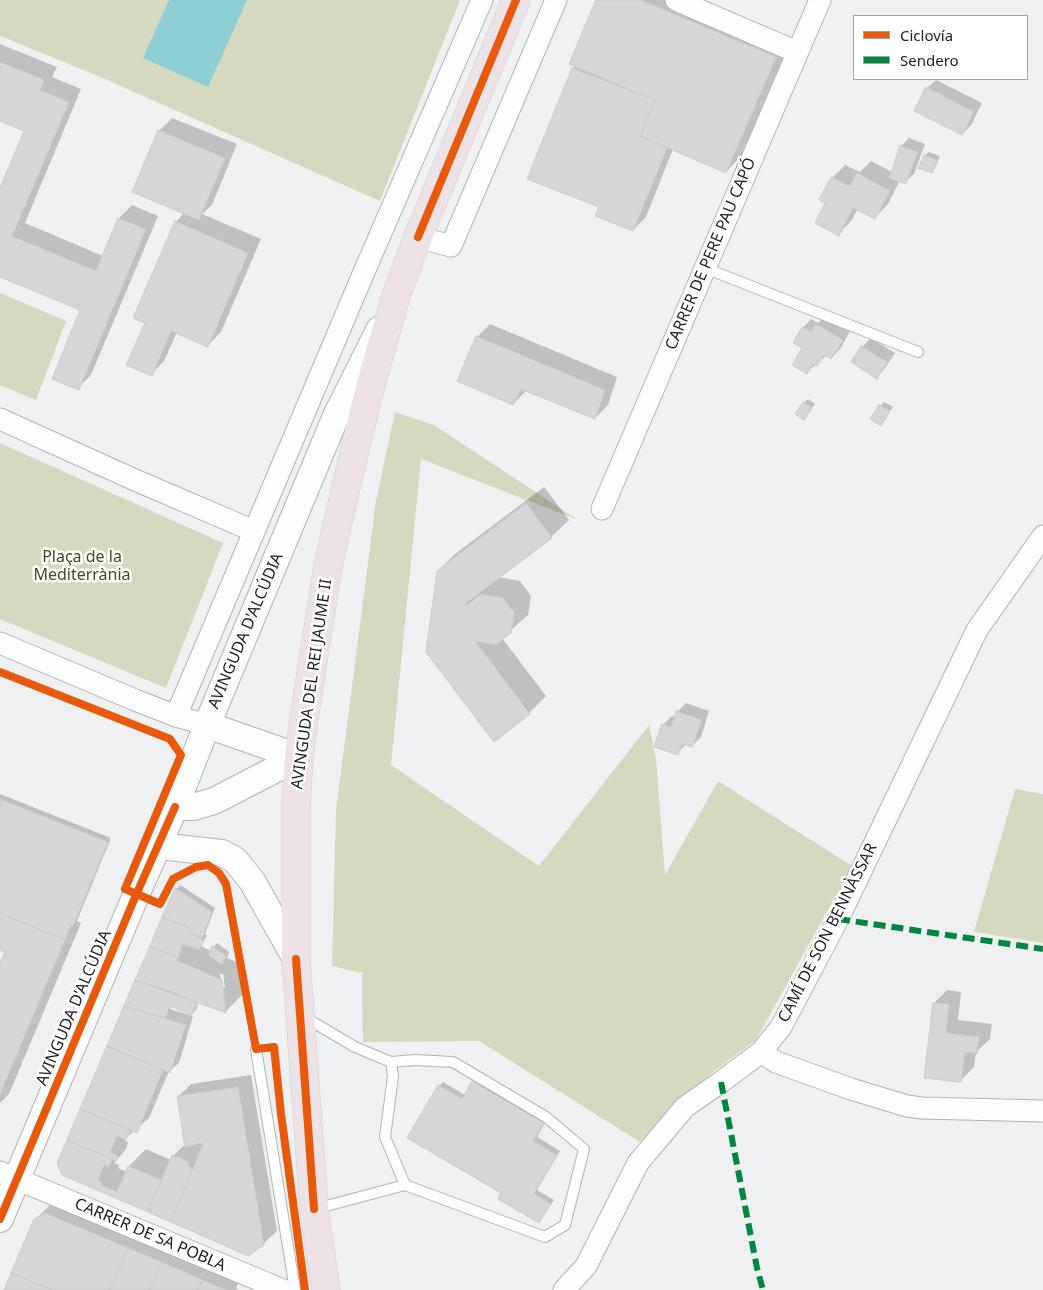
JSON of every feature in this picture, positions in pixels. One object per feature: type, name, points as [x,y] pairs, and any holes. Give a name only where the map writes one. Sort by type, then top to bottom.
[{"type":"main road","name":"AVINGUDA DEL REI JAUME II","points":[[326,1290],[314,1210],[296,959],[296,807],[299,757],[316,640],[328,566],[368,395],[396,296],[418,237],[516,0]]},
{"type":"street","points":[[176,716],[482,0]]},
{"type":"street","points":[[418,237],[451,246],[556,0]]},
{"type":"street","points":[[676,0],[798,52]]},
{"type":"street","name":"CARRER DE PERE PAU CAPÓ","points":[[602,509],[820,0]]},
{"type":"street","name":"AVINGUDA D'ALCÚDIA","points":[[0,1219],[8,1176],[159,846],[206,725],[336,416],[396,296]]},
{"type":"street","points":[[0,419],[254,531]]},
{"type":"street","name":"CAMÍ DE SON BENNÀSSAR","points":[[564,1290],[586,1266],[638,1163],[685,1106],[762,1052],[781,1027],[838,919],[977,630],[1043,536]]},
{"type":"street","points":[[0,643],[101,687],[176,716],[299,757]]},
{"type":"street","points":[[175,807],[193,808],[214,801],[299,757]]},
{"type":"street","points":[[159,846],[222,853],[235,860],[252,881],[296,959]]},
{"type":"street","points":[[762,1052],[776,1062],[851,1089],[907,1106],[1043,1111]]},
{"type":"street","name":"CARRER DE SA POBLA","points":[[8,1176],[283,1290]]},
{"type":"lane","points":[[705,268],[918,352]]},
{"type":"lane","points":[[299,1014],[355,1047],[391,1062],[415,1060],[453,1062],[546,1117],[584,1150],[565,1225],[545,1237],[404,1185],[314,1210]]},
{"type":"lane","points":[[256,1049],[295,1290]]},
{"type":"lane","points":[[391,1062],[393,1076],[385,1137],[404,1185]]},
{"type":"green space","points":[[0,0],[460,0],[380,201],[96,75],[0,36]]},
{"type":"green space","points":[[0,293],[66,321],[36,400],[0,385]]},
{"type":"green space","points":[[395,412],[434,425],[578,520],[421,459],[391,765],[539,866],[649,725],[656,759],[665,875],[718,781],[852,866],[756,1040],[713,1072],[682,1099],[640,1142],[479,1041],[363,1042],[362,973],[332,966],[336,810],[376,501]]},
{"type":"green space","name":"Plaça de la Mediterrània","points":[[0,443],[223,543],[166,688],[0,619]]},
{"type":"green space","points":[[1015,789],[1043,794],[1043,943],[974,932]]},
{"type":"water","points":[[169,0],[247,0],[208,87],[143,58]]},
{"type":"building","points":[[596,0],[641,0],[776,57],[726,173],[640,136],[655,100],[569,64]]},
{"type":"building","points":[[0,62],[44,80],[40,90],[69,102],[12,236],[96,271],[118,218],[146,229],[79,390],[52,379],[80,310],[0,277],[0,188],[24,131],[0,121]]},
{"type":"building","points":[[572,68],[655,100],[640,136],[667,148],[633,231],[595,216],[599,207],[527,179]]},
{"type":"building","points":[[926,87],[974,112],[962,135],[914,111]]},
{"type":"building","points":[[158,130],[225,158],[199,220],[132,192]]},
{"type":"building","points":[[900,146],[918,152],[906,184],[889,178]]},
{"type":"building","points":[[924,155],[937,160],[932,173],[918,168]]},
{"type":"building","points":[[857,173],[890,191],[875,219],[853,208],[839,236],[815,223],[825,203],[819,200],[831,177],[849,186]]},
{"type":"building","points":[[175,221],[248,253],[208,347],[171,331],[152,376],[126,365],[145,323],[133,318]]},
{"type":"building","points":[[816,324],[843,340],[831,359],[824,355],[817,366],[813,364],[807,374],[792,365],[802,348],[793,343],[802,327],[811,332]]},
{"type":"building","points":[[476,336],[605,390],[595,419],[521,389],[513,405],[457,381]]},
{"type":"building","points":[[861,346],[887,362],[877,379],[851,362]]},
{"type":"building","points":[[803,402],[812,408],[804,420],[795,414]]},
{"type":"building","points":[[879,405],[890,411],[881,426],[870,419]]},
{"type":"building","points":[[526,503],[552,538],[466,603],[466,606],[481,594],[503,598],[514,613],[511,633],[495,645],[475,641],[530,714],[494,742],[426,652],[437,571]]},
{"type":"building","points":[[676,711],[702,720],[692,747],[682,744],[678,755],[654,747],[662,724],[671,727]]},
{"type":"building","points":[[0,799],[108,842],[73,926],[71,925],[65,940],[0,913]]},
{"type":"building","points":[[175,888],[212,912],[202,938],[188,932],[190,928],[162,917]]},
{"type":"building","points":[[0,913],[65,940],[0,1094],[0,963],[5,952],[0,950]]},
{"type":"building","points":[[162,917],[190,928],[188,932],[204,940],[199,950],[183,944],[178,958],[150,946]]},
{"type":"building","points":[[150,946],[178,958],[176,960],[222,980],[226,1013],[135,980]]},
{"type":"building","points":[[212,946],[226,956],[222,965],[208,955]]},
{"type":"building","points":[[135,980],[171,991],[197,1003],[192,1015],[170,1006],[165,1018],[124,1006]]},
{"type":"building","points":[[933,1003],[949,1004],[946,1033],[979,1037],[977,1054],[965,1052],[961,1082],[924,1078]]},
{"type":"building","points":[[124,1006],[186,1025],[170,1073],[107,1046]]},
{"type":"building","points":[[107,1046],[163,1070],[137,1133],[80,1109]]},
{"type":"building","points":[[472,1081],[544,1123],[533,1141],[557,1155],[534,1194],[551,1204],[539,1223],[498,1199],[501,1193],[407,1138],[438,1085],[462,1099]]},
{"type":"building","points":[[238,1087],[264,1245],[248,1256],[171,1222],[204,1142],[185,1147],[177,1096]]},
{"type":"building","points":[[80,1109],[131,1130],[126,1140],[117,1136],[110,1152],[118,1156],[116,1161],[67,1140]]},
{"type":"building","points":[[67,1140],[112,1159],[109,1167],[104,1165],[98,1180],[102,1182],[101,1185],[117,1192],[128,1166],[161,1180],[148,1212],[62,1175],[57,1163]]},
{"type":"building","points":[[172,1155],[187,1161],[192,1170],[171,1222],[148,1212]]},
{"type":"building","points":[[45,1213],[128,1248],[110,1290],[53,1290],[11,1273],[34,1219]]},
{"type":"building","points":[[128,1248],[162,1262],[150,1290],[110,1290]]},
{"type":"building","points":[[162,1262],[202,1280],[198,1290],[150,1290]]},
{"type":"building","points":[[11,1273],[53,1290],[4,1290]]},
{"type":"building","points":[[202,1280],[226,1290],[198,1290]]},
{"type":"marked path","points":[[838,919],[1043,949]]},
{"type":"marked path","points":[[721,1082],[757,1268],[763,1290]]},
{"type":"cycle path","points":[[418,237],[516,0]]},
{"type":"cycle path","points":[[0,672],[170,739],[181,755],[125,889],[160,904],[173,879],[196,867],[208,865],[219,873],[226,884],[256,1049],[274,1047],[281,1114],[305,1290]]},
{"type":"cycle path","points":[[0,1219],[175,807]]},
{"type":"cycle path","points":[[296,959],[314,1209]]}]
